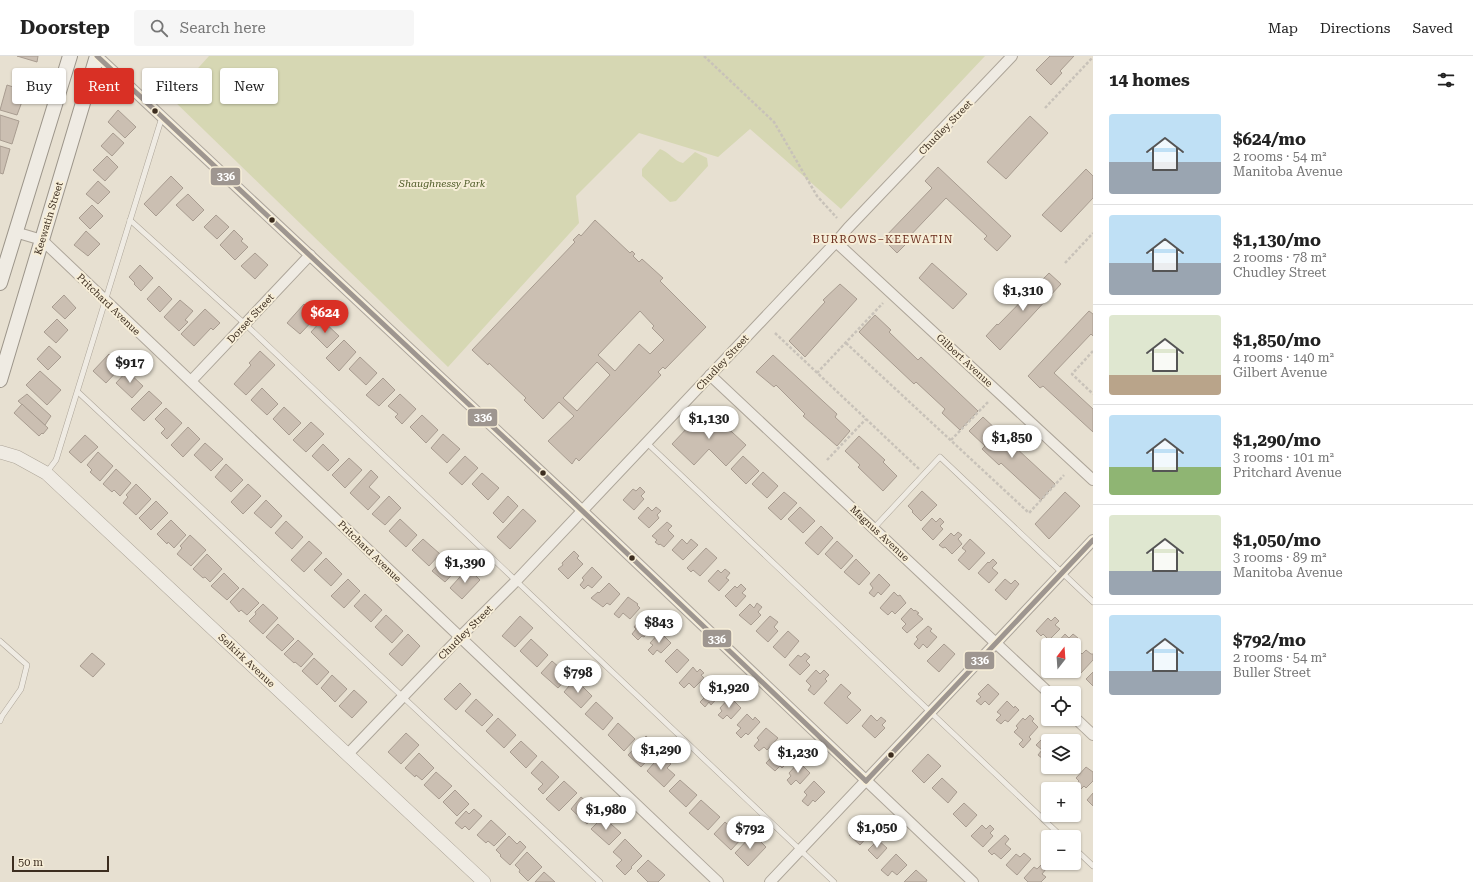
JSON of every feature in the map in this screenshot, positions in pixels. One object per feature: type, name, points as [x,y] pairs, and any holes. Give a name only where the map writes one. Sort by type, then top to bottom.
[{"type":"main road","points":[[0,283],[70,56]]},
{"type":"main road","name":"Keewatin Street","points":[[0,380],[97,56]]},
{"type":"street","points":[[97,56],[582,511],[973,882]]},
{"type":"street","name":"Chudley Street","points":[[348,754],[516,581],[1012,56]]},
{"type":"street","name":"Pritchard Avenue","points":[[15,232],[42,240],[718,882]]},
{"type":"street","name":"Gilbert Avenue","points":[[836,242],[1093,480]]},
{"type":"street","name":"Dorset Street","points":[[191,381],[310,255]]},
{"type":"street","name":"Magnus Avenue","points":[[710,375],[1042,686]]},
{"type":"street","name":"Selkirk Avenue","points":[[0,452],[17,457],[46,473],[484,882]]},
{"type":"street","points":[[770,882],[1093,540]]},
{"type":"street","points":[[1081,724],[1093,735]]},
{"type":"lane","points":[[46,473],[56,460],[162,117]]},
{"type":"lane","points":[[130,220],[245,324],[834,882]]},
{"type":"lane","points":[[78,392],[600,882]]},
{"type":"lane","points":[[647,443],[1055,830]]},
{"type":"lane","points":[[874,528],[940,457],[1093,602]]},
{"type":"lane","points":[[0,641],[27,665],[21,689],[0,721]]},
{"type":"lane","points":[[1081,855],[1093,866]]},
{"type":"path","points":[[704,56],[774,122],[816,196],[837,218]]},
{"type":"path","points":[[1045,108],[1093,57]]},
{"type":"path","points":[[1065,262],[1093,233]]},
{"type":"path","points":[[817,373],[884,303]]},
{"type":"path","points":[[775,333],[920,470],[924,466]]},
{"type":"path","points":[[846,343],[1029,512],[1064,475]]},
{"type":"path","points":[[1093,351],[1072,374],[1093,394]]},
{"type":"path","points":[[951,440],[988,402]]},
{"type":"path","points":[[827,460],[866,419]]},
{"type":"green space","name":"Shaughnessy Park","points":[[209,56],[985,56],[841,209],[750,129],[718,157],[639,133],[576,196],[579,223],[448,367],[177,104],[212,104],[212,68],[198,68]]},
{"type":"green space","points":[[660,149],[683,163],[695,152],[707,158],[708,166],[676,201],[670,202],[642,176],[642,169]]},
{"type":"building","points":[[17,56],[38,56],[37,62]]},
{"type":"building","points":[[1050,56],[1074,56],[1060,71],[1062,73],[1051,85],[1036,70]]},
{"type":"building","points":[[7,85],[12,87],[12,104],[21,104],[17,115],[0,110]]},
{"type":"building","points":[[118,110],[136,127],[125,138],[108,122]]},
{"type":"building","points":[[0,115],[19,121],[12,144],[0,140]]},
{"type":"building","points":[[1030,116],[1048,133],[1006,179],[987,162]]},
{"type":"building","points":[[113,133],[124,143],[112,156],[101,146]]},
{"type":"building","points":[[0,146],[10,149],[3,174],[0,173]]},
{"type":"building","points":[[107,156],[118,167],[105,181],[93,170]]},
{"type":"building","points":[[938,167],[1011,236],[997,251],[984,239],[987,236],[946,198],[905,241],[907,243],[897,253],[883,239],[932,188],[925,181]]},
{"type":"building","points":[[1086,169],[1093,176],[1093,198],[1061,232],[1042,215]]},
{"type":"building","points":[[171,176],[183,188],[156,216],[144,204]]},
{"type":"building","points":[[98,181],[110,192],[98,204],[86,194]]},
{"type":"building","points":[[188,194],[204,210],[193,221],[176,205]]},
{"type":"building","points":[[92,205],[103,216],[90,229],[79,218]]},
{"type":"building","points":[[216,215],[229,227],[217,239],[204,227]]},
{"type":"building","points":[[595,220],[630,253],[632,251],[635,254],[633,256],[639,262],[642,259],[663,278],[660,281],[706,327],[665,369],[663,367],[658,372],[661,375],[579,461],[576,458],[572,464],[548,441],[574,416],[559,402],[543,419],[524,400],[526,398],[489,363],[488,365],[472,350],[575,242],[573,240],[579,234],[581,236]],"holes":[[[640,311],[654,326],[652,328],[664,340],[650,354],[639,344],[615,371],[598,355]],[[597,362],[610,375],[577,411],[563,398]]]},
{"type":"building","points":[[234,230],[243,239],[241,241],[248,247],[235,260],[220,245]]},
{"type":"building","points":[[86,231],[100,244],[88,256],[74,245]]},
{"type":"building","points":[[255,253],[268,265],[255,279],[241,266]]},
{"type":"building","points":[[932,263],[967,294],[953,309],[919,278]]},
{"type":"building","points":[[140,265],[153,278],[141,291],[129,277]]},
{"type":"building","points":[[1049,273],[1061,284],[1000,350],[986,336]]},
{"type":"building","points":[[840,284],[857,299],[805,357],[789,341],[825,302],[823,300]]},
{"type":"building","points":[[159,286],[172,299],[160,312],[147,299]]},
{"type":"building","points":[[64,295],[76,308],[65,319],[52,307]]},
{"type":"building","points":[[180,300],[193,311],[185,320],[188,322],[179,331],[164,317]]},
{"type":"building","points":[[304,304],[317,316],[300,334],[287,323]]},
{"type":"building","points":[[205,309],[220,323],[213,330],[211,328],[194,346],[181,334]]},
{"type":"building","points":[[1089,311],[1093,314],[1093,336],[1091,334],[1054,373],[1093,409],[1093,432],[1043,386],[1040,388],[1028,376]]},
{"type":"building","points":[[875,315],[891,330],[889,332],[918,360],[921,357],[978,411],[960,430],[942,413],[945,409],[916,382],[914,384],[859,332]]},
{"type":"building","points":[[57,319],[68,330],[56,343],[44,332]]},
{"type":"building","points":[[322,320],[339,336],[327,348],[311,332]]},
{"type":"building","points":[[344,340],[356,352],[339,371],[326,358]]},
{"type":"building","points":[[49,346],[61,357],[48,370],[37,359]]},
{"type":"building","points":[[260,351],[275,365],[246,395],[234,384],[251,365],[249,363]]},
{"type":"building","points":[[109,354],[122,366],[106,383],[93,371]]},
{"type":"building","points":[[773,355],[837,414],[835,417],[850,431],[837,446],[803,416],[805,414],[776,385],[774,387],[756,372]]},
{"type":"building","points":[[360,357],[377,373],[366,385],[349,369]]},
{"type":"building","points":[[40,371],[61,390],[47,405],[26,385]]},
{"type":"building","points":[[127,371],[143,386],[132,398],[116,383]]},
{"type":"building","points":[[383,378],[395,390],[379,406],[366,395]]},
{"type":"building","points":[[262,388],[278,404],[267,415],[251,400]]},
{"type":"building","points":[[149,391],[162,403],[144,421],[131,409]]},
{"type":"building","points":[[27,394],[51,416],[45,425],[18,401]]},
{"type":"building","points":[[400,394],[416,409],[402,424],[395,417],[398,414],[388,406]]},
{"type":"building","points":[[22,404],[48,428],[43,434],[42,433],[39,436],[14,413]]},
{"type":"building","points":[[284,407],[301,423],[289,435],[273,419]]},
{"type":"building","points":[[166,408],[182,423],[167,439],[161,433],[165,429],[155,419]]},
{"type":"building","points":[[706,408],[746,445],[726,466],[709,449],[694,465],[672,444]]},
{"type":"building","points":[[422,415],[438,430],[426,443],[410,427]]},
{"type":"building","points":[[983,417],[1000,433],[998,436],[1013,449],[1015,447],[1055,484],[1041,500],[1001,463],[999,465],[982,449],[985,446],[969,431]]},
{"type":"building","points":[[311,422],[324,434],[306,452],[293,440]]},
{"type":"building","points":[[188,427],[200,439],[183,457],[171,445]]},
{"type":"building","points":[[443,434],[460,449],[447,463],[431,448]]},
{"type":"building","points":[[85,435],[98,447],[81,463],[69,452]]},
{"type":"building","points":[[859,436],[885,460],[883,462],[897,476],[883,491],[858,467],[860,465],[845,451]]},
{"type":"building","points":[[205,443],[223,459],[211,471],[194,455]]},
{"type":"building","points":[[323,444],[339,460],[328,471],[312,456]]},
{"type":"building","points":[[98,452],[113,466],[100,481],[90,472],[92,470],[87,465]]},
{"type":"building","points":[[465,456],[478,468],[462,485],[449,473]]},
{"type":"building","points":[[743,456],[759,471],[746,484],[731,469]]},
{"type":"building","points":[[349,458],[362,470],[345,488],[332,475]]},
{"type":"building","points":[[226,464],[243,480],[231,492],[215,477]]},
{"type":"building","points":[[116,469],[131,483],[120,496],[114,490],[112,492],[103,484]]},
{"type":"building","points":[[371,470],[378,477],[369,487],[380,497],[368,510],[350,493]]},
{"type":"building","points":[[763,472],[778,486],[767,498],[752,484]]},
{"type":"building","points":[[482,473],[499,488],[488,500],[472,484]]},
{"type":"building","points":[[136,484],[151,499],[136,515],[123,503],[128,497],[126,495]]},
{"type":"building","points":[[248,484],[261,496],[243,514],[231,502]]},
{"type":"building","points":[[640,487],[645,492],[641,496],[644,499],[634,510],[623,500],[633,489],[636,491]]},
{"type":"building","points":[[922,491],[937,505],[921,521],[908,506]]},
{"type":"building","points":[[784,492],[797,503],[781,520],[768,508]]},
{"type":"building","points":[[1065,492],[1080,506],[1049,539],[1035,524]]},
{"type":"building","points":[[389,496],[401,508],[385,525],[372,514]]},
{"type":"building","points":[[508,496],[518,506],[503,523],[493,513]]},
{"type":"building","points":[[266,500],[282,516],[271,528],[254,513]]},
{"type":"building","points":[[156,501],[168,513],[151,530],[139,518]]},
{"type":"building","points":[[648,507],[652,511],[656,507],[661,511],[657,515],[659,518],[649,528],[638,518]]},
{"type":"building","points":[[800,507],[815,521],[803,533],[788,519]]},
{"type":"building","points":[[523,509],[536,521],[510,549],[497,537]]},
{"type":"building","points":[[932,518],[936,522],[940,518],[944,522],[940,526],[943,529],[933,540],[922,529]]},
{"type":"building","points":[[400,519],[417,535],[406,547],[389,531]]},
{"type":"building","points":[[171,520],[186,535],[174,548],[168,542],[167,544],[157,534]]},
{"type":"building","points":[[286,521],[303,537],[292,549],[275,533]]},
{"type":"building","points":[[667,522],[672,526],[668,530],[674,536],[664,547],[655,542],[657,540],[652,536]]},
{"type":"building","points":[[821,526],[833,538],[818,555],[805,543]]},
{"type":"building","points":[[958,532],[962,535],[958,539],[962,544],[952,554],[945,547],[943,548],[939,545],[951,533],[954,536]]},
{"type":"building","points":[[190,535],[206,550],[191,566],[177,554],[182,548],[180,546]]},
{"type":"building","points":[[423,539],[440,554],[429,566],[412,550]]},
{"type":"building","points":[[682,539],[687,544],[691,539],[698,545],[683,560],[672,550]]},
{"type":"building","points":[[970,539],[985,553],[969,570],[958,560],[966,551],[962,548]]},
{"type":"building","points":[[309,541],[322,553],[304,572],[291,560]]},
{"type":"building","points":[[837,541],[853,556],[841,569],[825,554]]},
{"type":"building","points":[[706,548],[717,558],[700,576],[693,570],[691,572],[687,568]]},
{"type":"building","points":[[574,551],[579,556],[577,558],[583,564],[568,579],[558,569]]},
{"type":"building","points":[[449,553],[461,565],[445,582],[432,571]]},
{"type":"building","points":[[207,554],[222,569],[210,582],[193,569]]},
{"type":"building","points":[[326,558],[342,574],[331,586],[314,570]]},
{"type":"building","points":[[856,559],[870,573],[859,585],[844,572]]},
{"type":"building","points":[[993,559],[997,563],[992,568],[998,573],[989,583],[978,573],[988,562],[989,563]]},
{"type":"building","points":[[592,567],[602,577],[592,588],[588,585],[584,589],[580,585],[584,580],[582,578]]},
{"type":"building","points":[[468,568],[480,580],[462,599],[450,588]]},
{"type":"building","points":[[725,569],[730,573],[726,578],[729,580],[719,591],[708,581],[718,570],[721,573]]},
{"type":"building","points":[[224,573],[239,588],[227,600],[211,586]]},
{"type":"building","points":[[879,574],[890,585],[881,595],[878,592],[874,597],[869,593],[873,588],[870,584]]},
{"type":"building","points":[[348,579],[360,591],[344,608],[331,596]]},
{"type":"building","points":[[1005,579],[1011,584],[1015,580],[1019,584],[1006,600],[995,590]]},
{"type":"building","points":[[609,583],[620,594],[610,605],[607,603],[603,607],[591,598],[598,592],[599,593]]},
{"type":"building","points":[[741,584],[746,589],[742,593],[746,596],[736,607],[725,596],[735,586],[737,588]]},
{"type":"building","points":[[243,588],[259,603],[247,615],[241,610],[239,612],[230,602]]},
{"type":"building","points":[[894,592],[898,596],[900,595],[906,603],[895,614],[892,611],[888,615],[880,608]]},
{"type":"building","points":[[365,594],[382,610],[371,622],[354,606]]},
{"type":"building","points":[[628,597],[638,604],[637,605],[640,608],[630,619],[623,613],[619,618],[614,614]]},
{"type":"building","points":[[757,603],[762,607],[758,612],[761,615],[751,625],[739,615],[750,604],[754,608]]},
{"type":"building","points":[[263,604],[278,618],[263,634],[249,621]]},
{"type":"building","points":[[911,608],[919,613],[917,614],[923,619],[907,633],[902,628],[906,624],[901,619]]},
{"type":"building","points":[[386,615],[403,631],[392,643],[375,627]]},
{"type":"building","points":[[520,616],[533,628],[515,647],[502,636]]},
{"type":"building","points":[[643,616],[656,625],[644,637],[642,636],[638,640],[632,634],[636,629],[634,627]]},
{"type":"building","points":[[770,616],[778,622],[774,627],[778,631],[768,642],[756,631]]},
{"type":"building","points":[[1055,617],[1059,621],[1055,625],[1060,629],[1051,638],[1047,638],[1043,634],[1041,636],[1036,631],[1048,618],[1051,621]]},
{"type":"building","points":[[278,624],[294,639],[282,651],[266,637]]},
{"type":"building","points":[[928,626],[932,629],[930,631],[937,637],[927,648],[923,644],[919,649],[914,644],[918,639],[916,637]]},
{"type":"building","points":[[788,631],[799,641],[785,658],[773,647]]},
{"type":"building","points":[[660,632],[671,643],[661,653],[657,650],[653,655],[648,650],[653,645],[650,643]]},
{"type":"building","points":[[408,634],[420,646],[402,666],[389,654]]},
{"type":"building","points":[[1065,634],[1069,638],[1061,638]]},
{"type":"building","points":[[1073,634],[1078,638],[1069,638]]},
{"type":"building","points":[[531,639],[548,655],[537,667],[520,651]]},
{"type":"building","points":[[298,640],[313,654],[301,667],[284,654]]},
{"type":"building","points":[[944,644],[955,654],[939,672],[927,661]]},
{"type":"building","points":[[677,649],[689,660],[677,673],[665,661]]},
{"type":"building","points":[[1086,650],[1093,654],[1093,660],[1081,673],[1081,653],[1082,654]]},
{"type":"building","points":[[92,653],[105,664],[93,677],[80,666]]},
{"type":"building","points":[[805,653],[810,657],[806,661],[810,665],[800,675],[789,665],[798,655],[801,657]]},
{"type":"building","points":[[314,658],[329,672],[317,685],[302,671]]},
{"type":"building","points":[[552,661],[569,676],[558,688],[541,673]]},
{"type":"building","points":[[693,667],[697,672],[700,669],[704,673],[701,675],[704,678],[694,688],[689,683],[684,688],[679,683]]},
{"type":"building","points":[[816,670],[820,674],[824,670],[829,675],[825,679],[827,681],[814,695],[808,690],[811,686],[806,681]]},
{"type":"building","points":[[1093,672],[1093,686],[1086,679]]},
{"type":"building","points":[[332,675],[347,689],[335,702],[321,688]]},
{"type":"building","points":[[575,679],[592,696],[581,708],[564,692]]},
{"type":"building","points":[[460,683],[471,694],[456,710],[444,699]]},
{"type":"building","points":[[710,684],[721,694],[711,705],[709,702],[705,707],[700,702],[704,698],[701,694]]},
{"type":"building","points":[[841,684],[851,693],[847,697],[861,710],[847,724],[824,703]]},
{"type":"building","points":[[988,684],[999,694],[989,705],[985,701],[981,705],[976,701],[981,697],[978,694]]},
{"type":"building","points":[[354,690],[367,702],[352,718],[339,706]]},
{"type":"building","points":[[730,697],[741,708],[731,719],[727,715],[723,719],[718,715],[722,711],[720,708]]},
{"type":"building","points":[[476,699],[493,715],[482,726],[465,711]]},
{"type":"building","points":[[1007,701],[1014,708],[1015,706],[1019,710],[1008,722],[1005,720],[1001,724],[996,720],[1001,715],[997,712]]},
{"type":"building","points":[[596,702],[613,718],[603,730],[585,714]]},
{"type":"building","points":[[747,714],[753,720],[755,717],[760,722],[748,735],[746,733],[741,738],[736,733],[741,728],[737,725]]},
{"type":"building","points":[[871,715],[877,721],[881,717],[886,721],[882,725],[885,728],[875,738],[862,726]]},
{"type":"building","points":[[1030,715],[1034,719],[1032,721],[1038,727],[1029,737],[1031,739],[1023,748],[1019,744],[1023,740],[1014,732],[1018,728],[1016,726],[1023,718],[1025,720]]},
{"type":"building","points":[[498,718],[516,735],[504,748],[486,731]]},
{"type":"building","points":[[618,723],[635,739],[624,751],[608,735]]},
{"type":"building","points":[[766,728],[778,738],[767,750],[764,747],[759,751],[754,746],[759,740],[757,738]]},
{"type":"building","points":[[406,733],[419,745],[401,764],[388,752]]},
{"type":"building","points":[[646,736],[659,748],[641,767],[628,755]]},
{"type":"building","points":[[1041,740],[1041,749],[1036,745]]},
{"type":"building","points":[[521,741],[537,756],[526,768],[510,752]]},
{"type":"building","points":[[782,746],[793,757],[782,768],[780,766],[775,771],[766,763]]},
{"type":"building","points":[[419,753],[434,768],[422,780],[416,775],[415,777],[405,768]]},
{"type":"building","points":[[928,754],[941,766],[924,783],[912,771]]},
{"type":"building","points":[[661,755],[671,764],[667,768],[675,775],[664,787],[647,771]]},
{"type":"building","points":[[542,761],[559,777],[543,794],[538,789],[543,784],[531,773]]},
{"type":"building","points":[[799,762],[810,773],[800,784],[796,780],[791,785],[787,780],[791,776],[789,773]]},
{"type":"building","points":[[1086,767],[1093,772],[1093,781],[1086,788],[1084,786],[1081,789],[1081,782],[1078,782],[1076,778]]},
{"type":"building","points":[[436,772],[452,786],[439,799],[424,785]]},
{"type":"building","points":[[942,778],[957,792],[948,803],[932,788]]},
{"type":"building","points":[[680,780],[697,795],[686,807],[669,791]]},
{"type":"building","points":[[564,781],[577,793],[559,811],[546,799]]},
{"type":"building","points":[[814,781],[825,792],[815,802],[813,800],[808,806],[802,801],[807,795],[804,792]]},
{"type":"building","points":[[455,790],[469,804],[457,816],[443,802]]},
{"type":"building","points":[[1093,793],[1093,806],[1087,800]]},
{"type":"building","points":[[581,797],[598,812],[587,824],[571,809]]},
{"type":"building","points":[[701,800],[720,817],[708,830],[689,813]]},
{"type":"building","points":[[964,803],[977,815],[966,827],[953,814]]},
{"type":"building","points":[[474,809],[482,816],[469,830],[465,826],[462,829],[455,823],[466,811],[469,814]]},
{"type":"building","points":[[603,817],[621,833],[609,845],[591,829]]},
{"type":"building","points":[[491,820],[506,834],[494,846],[488,841],[486,843],[477,835]]},
{"type":"building","points":[[725,822],[742,838],[731,850],[714,834]]},
{"type":"building","points":[[860,824],[870,834],[860,845],[849,835]]},
{"type":"building","points":[[982,825],[986,829],[990,825],[994,829],[990,833],[993,836],[983,847],[971,836]]},
{"type":"building","points":[[753,834],[766,847],[748,866],[735,853]]},
{"type":"building","points":[[1005,835],[1009,839],[1005,844],[1011,849],[1001,859],[994,853],[992,855],[988,851]]},
{"type":"building","points":[[509,836],[517,844],[520,841],[526,847],[510,865],[496,850]]},
{"type":"building","points":[[625,839],[642,856],[625,875],[616,866],[622,860],[613,852]]},
{"type":"building","points":[[878,840],[887,848],[877,859],[868,850]]},
{"type":"building","points":[[527,852],[542,867],[528,881],[519,872],[520,870],[515,865]]},
{"type":"building","points":[[1024,853],[1031,859],[1017,875],[1006,865],[1016,854],[1020,857]]},
{"type":"building","points":[[896,854],[907,865],[897,875],[892,871],[888,876],[881,870]]},
{"type":"building","points":[[648,860],[665,875],[658,882],[648,882],[637,871]]},
{"type":"building","points":[[1041,865],[1041,870],[1045,870],[1042,874],[1046,877],[1041,882],[1028,882],[1024,878],[1034,867],[1037,869]]},
{"type":"building","points":[[916,870],[927,880],[926,882],[904,882]]},
{"type":"building","points":[[544,872],[555,882],[535,882]]},
{"type":"transit line","name":"336","points":[[97,56],[571,500],[866,781]]},
{"type":"transit line","name":"336","points":[[866,781],[1093,540]]},
{"type":"district","name":"BURROWS–KEEWATIN","points":[[883,239]]}]
